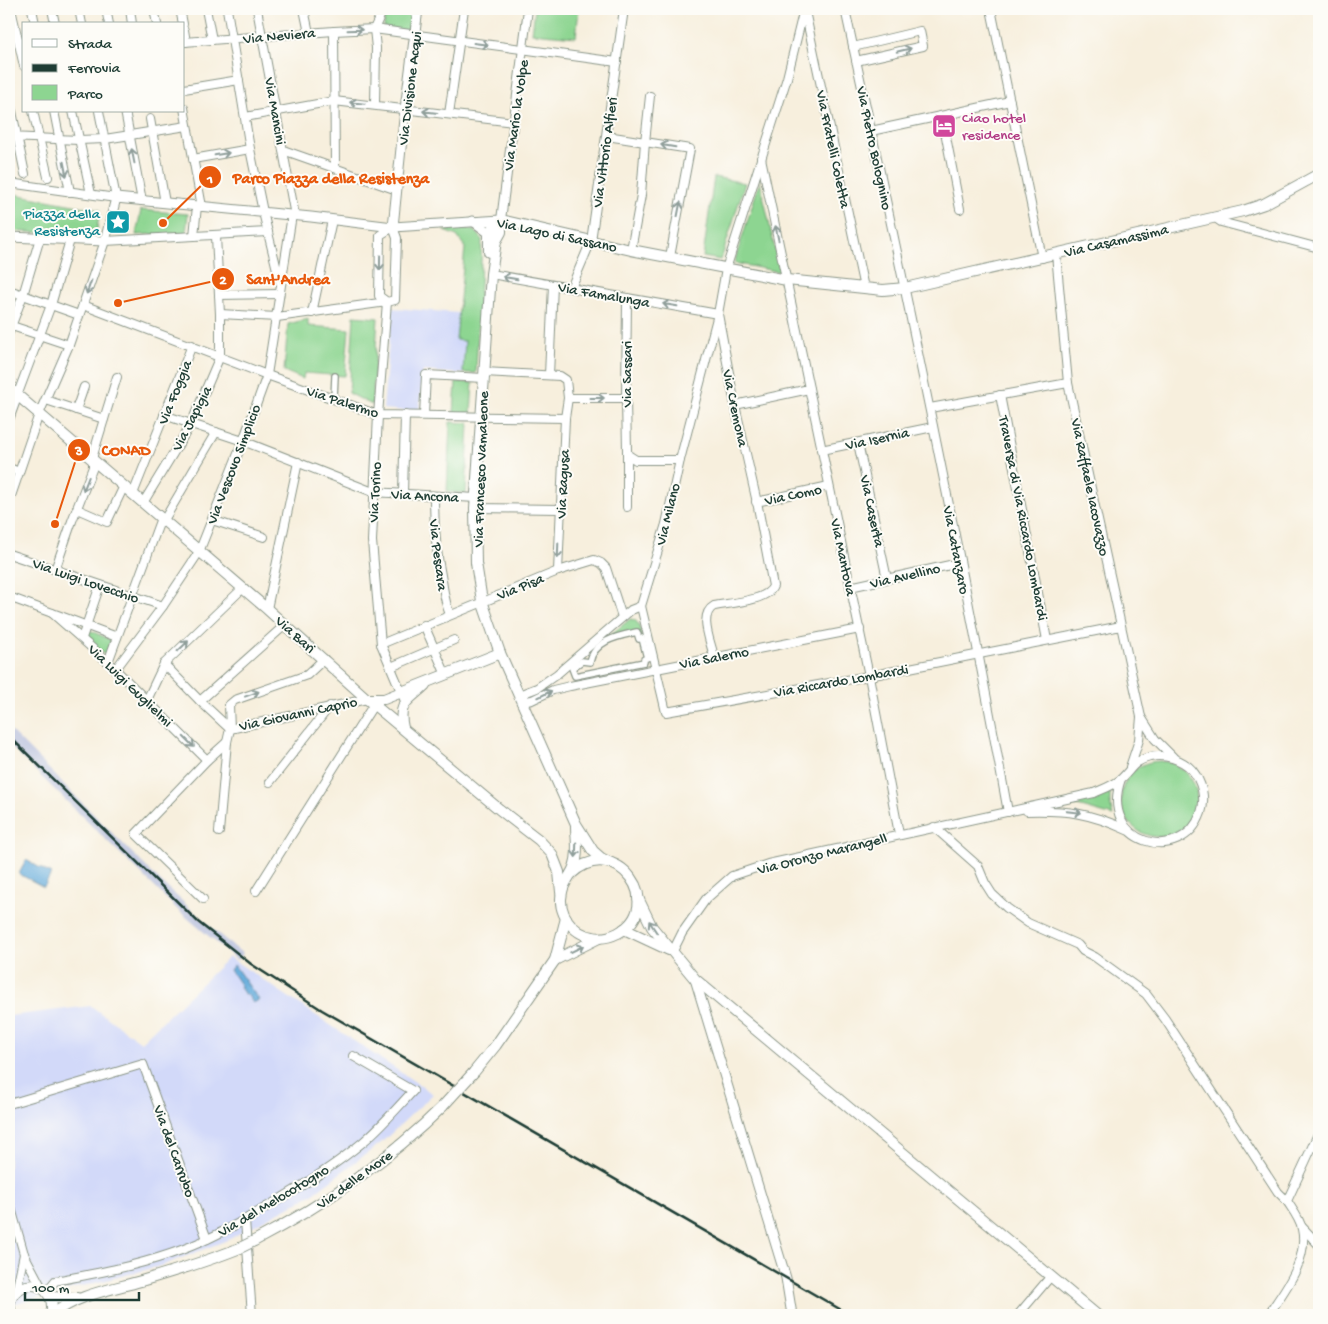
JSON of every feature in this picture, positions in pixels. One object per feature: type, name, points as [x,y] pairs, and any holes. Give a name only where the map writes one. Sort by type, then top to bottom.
[{"type":"main road","name":"Via Casamassima","points":[[905,288],[1242,211],[1264,204],[1319,174]]},
{"type":"main road","name":"Via Lago di Sassano","points":[[500,220],[726,270],[787,280],[883,290],[905,288]]},
{"type":"main road","points":[[491,274],[489,270],[489,233],[500,220]]},
{"type":"main road","points":[[491,274],[496,241],[501,232],[500,220]]},
{"type":"main road","name":"Via Francesco Vamaleone","points":[[491,274],[475,508],[476,563],[482,601],[500,653],[576,824],[592,851],[601,858],[611,862]]},
{"type":"main road","name":"Via Bari","points":[[9,388],[199,552],[267,608],[403,728],[539,840],[552,854],[559,872],[562,892]]},
{"type":"main road","points":[[376,703],[399,697],[425,684],[500,653]]},
{"type":"main road","points":[[376,703],[399,697]]},
{"type":"main road","points":[[399,697],[400,717],[403,728]]},
{"type":"main road","points":[[570,874],[587,863],[599,861],[611,862],[622,868],[631,876],[636,887],[638,898],[637,910],[632,921],[624,930],[612,936],[600,938],[589,937],[580,933],[566,918],[561,906],[562,892],[566,880],[575,864],[576,824]]},
{"type":"main road","points":[[638,898],[652,927],[695,979],[1097,1315]]},
{"type":"main road","points":[[555,960],[566,918]]},
{"type":"main road","points":[[624,930],[673,951]]},
{"type":"main road","points":[[555,960],[600,938]]},
{"type":"main road","name":"Via delle More","points":[[81,1298],[187,1267],[240,1248],[314,1208],[343,1189],[405,1141],[443,1106],[496,1045],[555,960]]},
{"type":"main road","points":[[11,1315],[10,1303],[12,1295],[21,1288],[31,1285],[46,1292],[81,1298]]},
{"type":"main road","points":[[46,1292],[53,1307],[52,1315]]},
{"type":"main road","points":[[52,1315],[64,1306],[81,1298]]},
{"type":"street","points":[[9,42],[21,43],[11,9]]},
{"type":"street","points":[[32,9],[35,22]]},
{"type":"street","points":[[52,9],[55,22]]},
{"type":"street","points":[[79,9],[82,22]]},
{"type":"street","points":[[106,9],[109,22]]},
{"type":"street","points":[[130,9],[132,22]]},
{"type":"street","points":[[154,9],[157,22]]},
{"type":"street","points":[[180,9],[183,22]]},
{"type":"street","points":[[206,9],[212,40]]},
{"type":"street","points":[[228,9],[250,149],[281,285]]},
{"type":"street","name":"Via Mancini","points":[[257,9],[294,216],[280,294]]},
{"type":"street","points":[[304,9],[309,32]]},
{"type":"street","points":[[375,105],[376,48],[374,29],[380,12],[386,9]]},
{"type":"street","name":"Via Divisione Acqui","points":[[392,227],[418,9]]},
{"type":"street","points":[[449,114],[464,9]]},
{"type":"street","name":"Via Mario la Volpe","points":[[500,220],[528,9]]},
{"type":"street","name":"Via Vittorio Alfieri","points":[[571,288],[591,241],[624,9]]},
{"type":"street","name":"Via Milano","points":[[641,606],[666,524],[680,460],[718,314],[726,270],[787,78],[805,9]]},
{"type":"street","name":"Via Fratelli Coletta","points":[[805,9],[864,288]]},
{"type":"street","name":"Via Pietro Bolognino","points":[[845,9],[905,288]]},
{"type":"street","points":[[990,9],[1042,258]]},
{"type":"street","name":"Via Neviera","points":[[185,42],[374,29],[617,62]]},
{"type":"street","points":[[334,31],[335,168]]},
{"type":"street","points":[[853,47],[920,31],[923,46],[856,61]]},
{"type":"street","points":[[185,89],[238,80]]},
{"type":"street","points":[[631,250],[641,195],[650,96]]},
{"type":"street","points":[[9,97],[26,180]]},
{"type":"street","points":[[245,117],[334,101],[514,122]]},
{"type":"street","points":[[871,130],[1010,101]]},
{"type":"street","points":[[33,112],[49,183]]},
{"type":"street","points":[[54,112],[70,192]]},
{"type":"street","points":[[73,112],[91,194]]},
{"type":"street","points":[[9,502],[40,414],[69,346],[106,239],[115,202],[99,112]]},
{"type":"street","points":[[125,112],[142,201]]},
{"type":"street","points":[[185,112],[200,206],[194,236]]},
{"type":"street","points":[[942,116],[960,209]]},
{"type":"street","points":[[150,119],[165,203]]},
{"type":"street","points":[[9,137],[79,140],[104,139],[187,126]]},
{"type":"street","points":[[607,136],[690,149],[670,257]]},
{"type":"street","points":[[193,159],[250,149]]},
{"type":"street","points":[[283,150],[396,190]]},
{"type":"street","name":"Via Mantova","points":[[761,156],[821,450],[860,629],[899,834]]},
{"type":"street","points":[[9,183],[26,180],[49,183],[70,192],[91,194],[115,202]]},
{"type":"street","name":"Via Lago di Sassano","points":[[115,202],[142,201],[200,206],[392,227],[500,220]]},
{"type":"street","points":[[1214,217],[1221,222],[1319,248]]},
{"type":"street","points":[[312,313],[332,220]]},
{"type":"street","points":[[472,221],[489,233]]},
{"type":"street","points":[[220,314],[277,317],[312,313],[387,302],[395,300],[397,238],[392,227],[380,235],[379,296],[387,302]]},
{"type":"street","points":[[9,238],[70,240],[216,236],[268,232]]},
{"type":"street","points":[[216,236],[220,356]]},
{"type":"street","points":[[40,238],[23,295],[10,327],[69,346]]},
{"type":"street","points":[[9,418],[51,305],[70,240]]},
{"type":"street","name":"Via Raffaele Iacovazzo","points":[[1056,254],[1068,383],[1141,717]]},
{"type":"street","name":"Via Famalunga","points":[[491,274],[718,314]]},
{"type":"street","points":[[549,375],[554,285]]},
{"type":"street","name":"Via Catanzaro","points":[[905,288],[959,563],[979,654],[1008,812]]},
{"type":"street","points":[[9,290],[79,316]]},
{"type":"street","points":[[219,295],[280,294]]},
{"type":"street","name":"Via Vescovo Simplicio","points":[[115,670],[163,606],[199,552],[267,375],[280,294]]},
{"type":"street","name":"Via Sassari","points":[[627,298],[627,507]]},
{"type":"street","name":"Via Torino","points":[[387,302],[373,492],[372,541],[381,644],[395,678],[399,697]]},
{"type":"street","name":"Via Palermo","points":[[83,305],[378,415],[565,418]]},
{"type":"street","name":"Via Cremona","points":[[714,657],[706,618],[710,608],[762,597],[771,591],[773,586],[734,405],[718,314]]},
{"type":"street","name":"Via Foggia","points":[[133,494],[192,346]]},
{"type":"street","name":"Via Japigia","points":[[143,503],[192,424],[220,356]]},
{"type":"street","points":[[424,415],[426,375],[560,376],[566,380],[568,398],[626,398]]},
{"type":"street","points":[[334,398],[335,376]]},
{"type":"street","points":[[55,570],[93,467],[92,459],[117,377]]},
{"type":"street","points":[[930,408],[1068,383]]},
{"type":"street","points":[[76,410],[84,387]]},
{"type":"street","points":[[734,405],[809,389]]},
{"type":"street","name":"Traversa di Via Riccardo Lombardi","points":[[1000,395],[1047,640]]},
{"type":"street","name":"Via Ragusa","points":[[558,571],[565,418],[568,398]]},
{"type":"street","points":[[46,400],[104,419]]},
{"type":"street","name":"Via Ancona","points":[[164,415],[243,441],[373,492],[476,498]]},
{"type":"street","points":[[403,494],[405,415]]},
{"type":"street","name":"Via Isernia","points":[[821,450],[933,427]]},
{"type":"street","points":[[108,662],[162,519],[216,432]]},
{"type":"street","name":"Via Caserta","points":[[858,442],[887,579]]},
{"type":"street","points":[[627,451],[628,456],[636,460],[680,460]]},
{"type":"street","points":[[267,608],[298,462]]},
{"type":"street","points":[[9,468],[20,472]]},
{"type":"street","points":[[76,509],[107,522],[124,486]]},
{"type":"street","name":"Via Como","points":[[756,502],[829,486]]},
{"type":"street","name":"Via Pescara","points":[[434,496],[434,529],[437,554],[446,605],[450,614]]},
{"type":"street","points":[[475,508],[560,509]]},
{"type":"street","points":[[212,520],[264,537]]},
{"type":"street","name":"Via Luigi Lovecchio","points":[[9,554],[163,606]]},
{"type":"street","name":"Via Pisa","points":[[381,644],[558,571],[594,560],[606,568],[622,617]]},
{"type":"street","name":"Via Avellino","points":[[850,587],[959,563]]},
{"type":"street","points":[[82,638],[100,585]]},
{"type":"street","points":[[147,700],[164,664],[243,588]]},
{"type":"street","points":[[9,597],[117,637]]},
{"type":"street","points":[[521,702],[524,692],[536,688],[557,674],[622,617],[631,610],[641,606]]},
{"type":"street","name":"Via Riccardo Lombardi","points":[[641,606],[666,712],[869,676],[1122,626]]},
{"type":"street","name":"Via Luigi Guglielmi","points":[[52,613],[108,662],[207,760]]},
{"type":"street","points":[[200,701],[285,625]]},
{"type":"street","points":[[424,625],[446,675]]},
{"type":"street","name":"Via Salerno","points":[[521,702],[532,700],[552,690],[570,686],[860,629]]},
{"type":"street","points":[[637,632],[638,639],[642,638],[647,658],[644,659],[644,662],[575,676],[572,668],[582,661],[590,662],[591,654],[610,638],[637,632]]},
{"type":"street","points":[[390,667],[454,640]]},
{"type":"street","points":[[219,832],[227,742],[230,728],[230,705],[232,702],[306,675],[324,659]]},
{"type":"street","points":[[164,664],[200,701],[230,728]]},
{"type":"street","points":[[557,674],[558,679],[563,684],[570,686]]},
{"type":"street","points":[[256,891],[376,703]]},
{"type":"street","name":"Via Giovanni Caprio","points":[[230,728],[330,706],[376,703]]},
{"type":"street","points":[[270,782],[330,706]]},
{"type":"street","points":[[1008,812],[1054,810],[1080,813],[1104,819],[1129,831],[1142,840],[1154,843],[1179,839],[1189,832],[1198,820],[1203,806],[1203,791],[1198,777],[1188,766],[1175,758],[1155,739],[1141,717]]},
{"type":"street","points":[[1130,768],[1139,740],[1141,717]]},
{"type":"street","points":[[203,899],[136,834],[207,760],[227,742]]},
{"type":"street","points":[[1008,812],[1094,793],[1108,788],[1121,779],[1140,760],[1163,756],[1175,758]]},
{"type":"street","points":[[1121,779],[1116,792],[1116,806],[1121,820],[1129,831]]},
{"type":"street","name":"Via Oronzo Marangell","points":[[673,951],[682,933],[706,898],[732,876],[768,864],[899,834],[1008,812]]},
{"type":"street","points":[[934,827],[978,866],[992,894],[1007,908],[1028,923],[1078,944],[1083,951],[1095,957],[1146,994],[1165,1019],[1278,1192],[1287,1201],[1302,1227],[1319,1245]]},
{"type":"street","points":[[695,979],[786,1278],[792,1315]]},
{"type":"street","name":"Via del Melocotogno","points":[[46,1292],[55,1281],[136,1264],[170,1254],[208,1239],[245,1220],[324,1171],[356,1148],[413,1091],[353,1056]]},
{"type":"street","name":"Via del Carrubo","points":[[9,1104],[143,1064],[208,1239]]},
{"type":"street","points":[[1287,1201],[1319,1132]]},
{"type":"street","points":[[9,1201],[24,1254],[46,1292]]},
{"type":"street","points":[[245,1220],[252,1315]]},
{"type":"street","points":[[1268,1315],[1288,1286],[1300,1258],[1303,1247],[1302,1227]]},
{"type":"street","points":[[12,1295],[24,1254]]},
{"type":"street","points":[[1018,1315],[1051,1276]]},
{"type":"shaded area","points":[[392,308],[459,313],[456,340],[465,341],[463,374],[423,371],[419,412],[383,409]]},
{"type":"shaded area","points":[[9,729],[160,881],[243,954],[237,960],[179,911],[9,745]]},
{"type":"shaded area","points":[[229,957],[433,1094],[381,1143],[311,1195],[225,1241],[161,1266],[9,1305],[9,1016],[91,1006],[141,1042]]},
{"type":"green space","points":[[392,9],[413,9],[411,32],[384,28],[384,18]]},
{"type":"green space","points":[[535,9],[579,9],[576,37],[532,33]]},
{"type":"green space","points":[[714,177],[745,183],[721,260],[703,257]]},
{"type":"green space","points":[[760,181],[780,272],[734,263]]},
{"type":"green space","points":[[9,193],[100,210],[96,236],[9,231]]},
{"type":"green space","points":[[141,210],[188,214],[186,233],[136,235]]},
{"type":"green space","points":[[462,228],[474,231],[482,240],[476,373],[463,373],[465,341],[456,340],[465,247],[457,236],[444,231]]},
{"type":"green space","points":[[354,316],[378,318],[372,405],[349,393]]},
{"type":"green space","points":[[308,319],[308,326],[349,329],[345,376],[304,373],[303,379],[284,371],[288,324]]},
{"type":"green space","points":[[456,382],[473,383],[471,413],[454,413]]},
{"type":"green space","points":[[450,422],[469,423],[466,493],[447,492]]},
{"type":"green space","points":[[630,619],[638,623],[642,638],[637,632],[599,644]]},
{"type":"green space","points":[[89,630],[111,640],[106,656],[84,637]]},
{"type":"green space","points":[[1159,761],[1174,764],[1186,772],[1194,784],[1197,799],[1194,814],[1186,826],[1174,834],[1159,837],[1144,834],[1132,826],[1124,814],[1121,799],[1124,784],[1132,772],[1144,764]]},
{"type":"green space","points":[[1110,792],[1113,816],[1078,806],[1062,805],[1100,796]]},
{"type":"water","points":[[26,860],[51,874],[44,887],[19,874]]},
{"type":"water","points":[[234,965],[259,1000],[253,1003],[247,994],[245,995],[230,970]]},
{"type":"railway","points":[[9,736],[198,922],[251,964],[322,1010],[850,1315]]},
{"type":"place","name":"Ciao hotel residence","points":[[944,126]]},
{"type":"place","name":"Piazza della Resistenza","points":[[118,222]]},
{"type":"place","name":"Parco Piazza della Resistenza","points":[[163,223]]},
{"type":"place","name":"Sant'Andrea","points":[[118,303]]},
{"type":"place","name":"CONAD","points":[[55,524]]}]
